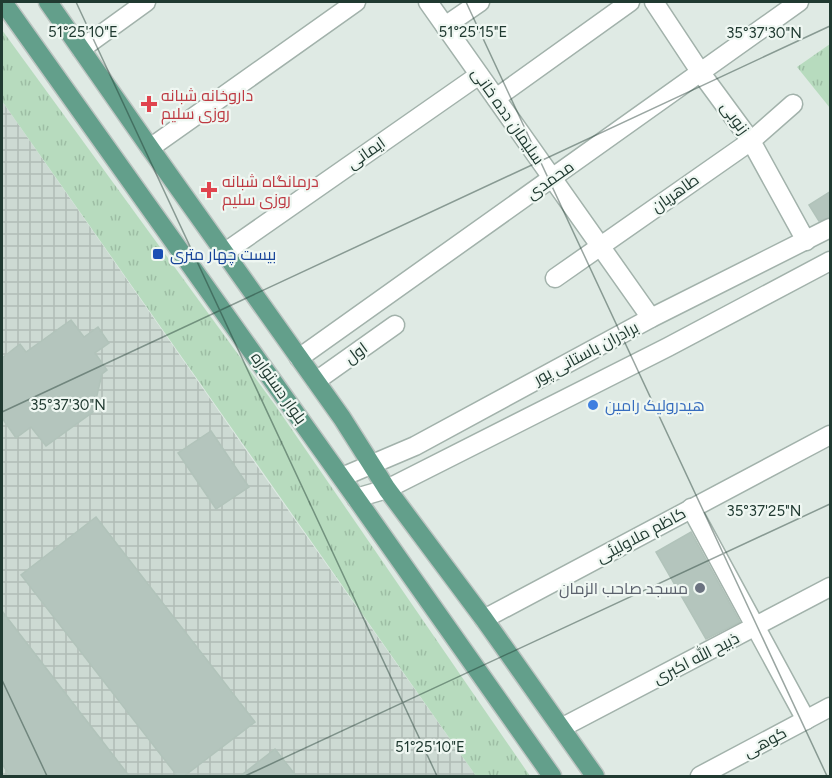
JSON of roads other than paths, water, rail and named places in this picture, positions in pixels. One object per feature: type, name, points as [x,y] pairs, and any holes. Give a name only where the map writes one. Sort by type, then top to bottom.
[{"type":"main road","name":"بلوار دستواره","points":[[3,2],[357,498],[552,777]]},
{"type":"main road","name":"بلوار دستواره","points":[[48,2],[316,381],[387,489],[484,619],[595,777]]},
{"type":"street","points":[[81,49],[146,2]]},
{"type":"street","points":[[150,148],[356,2]]},
{"type":"street","name":"سلیمان دده خانی","points":[[428,2],[651,318]]},
{"type":"street","points":[[445,26],[480,2]]},
{"type":"street","points":[[496,98],[630,2]]},
{"type":"street","name":"زنوبی","points":[[654,2],[701,73],[751,141],[806,241]]},
{"type":"street","name":"محمدی","points":[[299,358],[799,2]]},
{"type":"street","name":"ایمانی","points":[[224,252],[479,75]]},
{"type":"street","name":"طاهریان","points":[[600,246],[751,141],[793,104]]},
{"type":"street","name":"برادران باستانی پور","points":[[342,477],[414,446],[651,318],[831,228]]},
{"type":"street","points":[[555,278],[600,246]]},
{"type":"street","name":"برادران باستانی پور","points":[[357,498],[387,489],[668,347],[831,261]]},
{"type":"street","name":"اول","points":[[316,381],[395,325]]},
{"type":"street","name":"کاظم ملاولیئی","points":[[484,619],[831,435]]},
{"type":"street","points":[[691,508],[806,720]]},
{"type":"street","name":"ذبیح الله اکبری","points":[[561,728],[831,587]]},
{"type":"street","name":"کوهی","points":[[700,777],[831,707]]},
{"type":"place","name":"داروخانه شبانه روزی سلیم","points":[[149,104]]},
{"type":"place","name":"درمانگاه شبانه روزی سلیم","points":[[209,190]]},
{"type":"place","name":"بیست چهار متری","points":[[158,254]]},
{"type":"place","name":"هیدرولیک رامین","points":[[593,405]]},
{"type":"place","name":"مسجد صاحب الزمان","points":[[700,588]]}]
